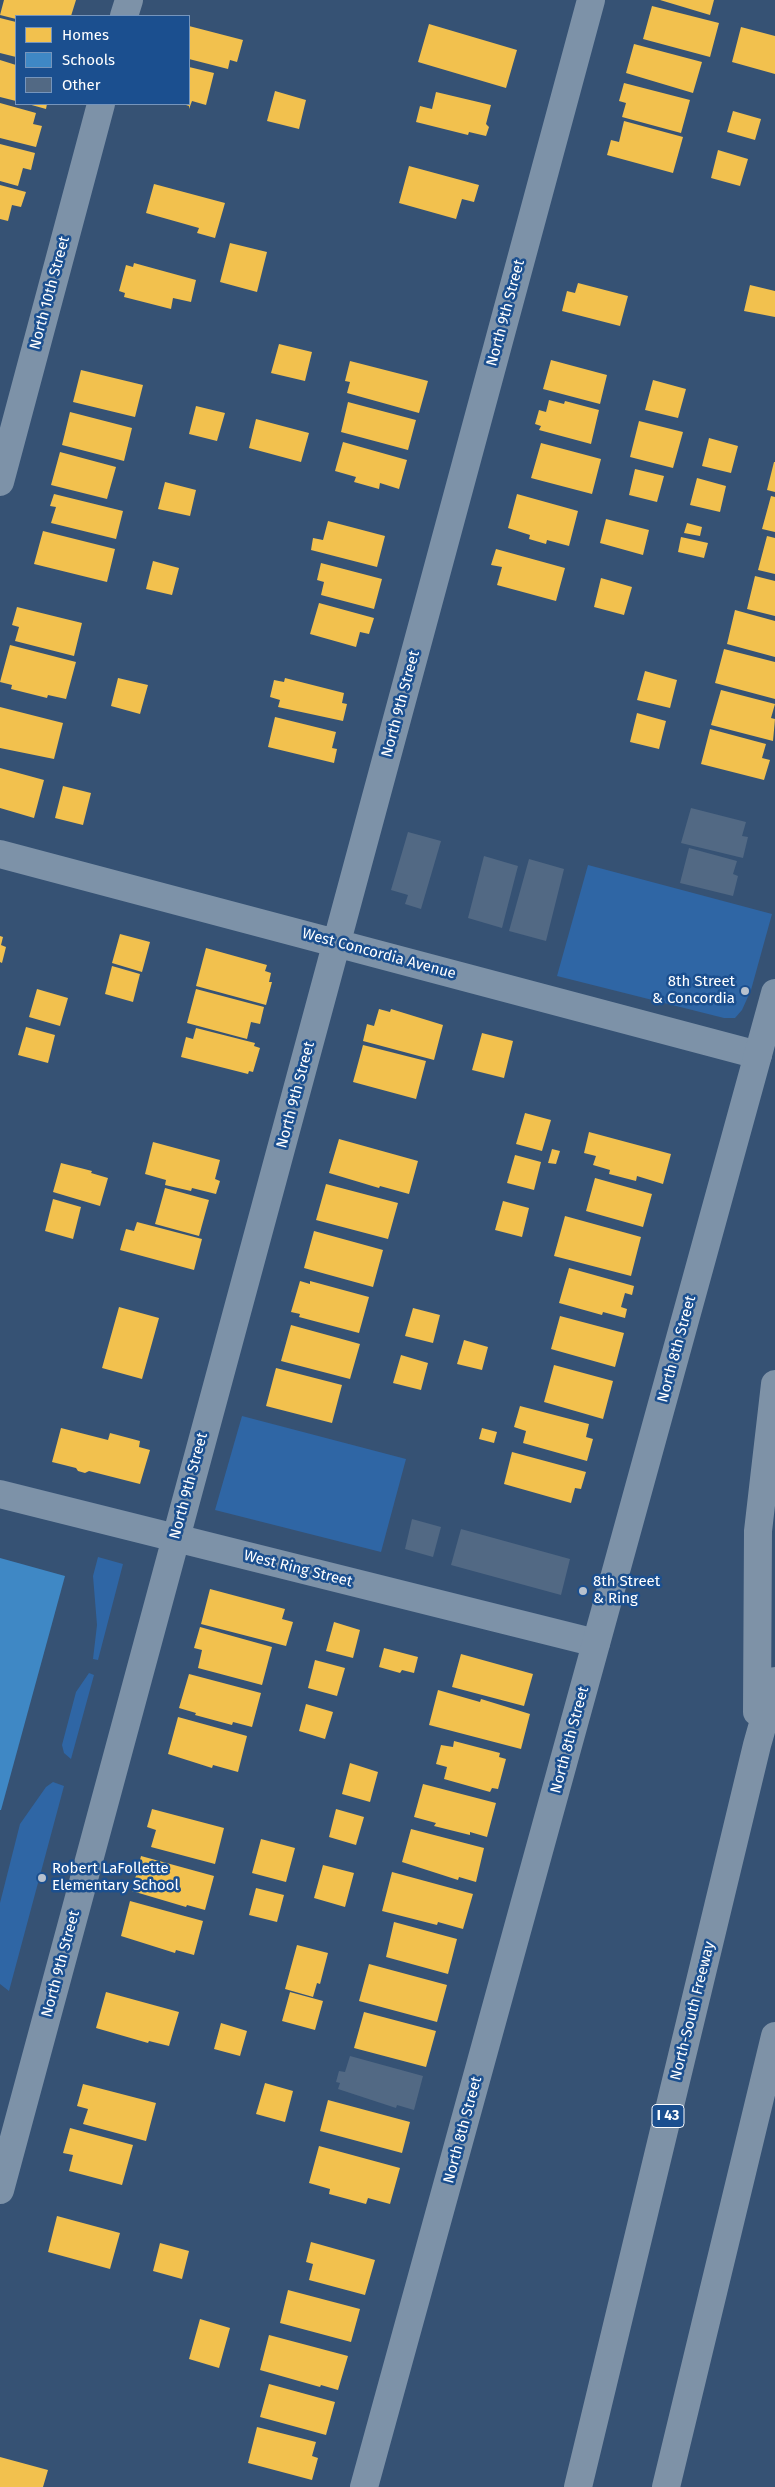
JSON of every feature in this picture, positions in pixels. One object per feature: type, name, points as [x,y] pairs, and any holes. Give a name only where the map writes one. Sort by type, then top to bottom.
[{"type":"highway","points":[[757,1745],[758,1532],[775,1384]]},
{"type":"highway","name":"North-South Freeway","points":[[578,2487],[757,1745],[775,1681]]},
{"type":"highway","points":[[666,2487],[775,2036]]},
{"type":"street","points":[[124,15],[129,0]]},
{"type":"street","name":"North 9th Street","points":[[0,2190],[590,0]]},
{"type":"street","name":"North 10th Street","points":[[0,482],[101,105]]},
{"type":"street","name":"West Concordia Avenue","points":[[0,854],[758,1055]]},
{"type":"street","name":"North 8th Street","points":[[364,2487],[775,993]]},
{"type":"street","name":"West Ring Street","points":[[0,1494],[596,1643]]},
{"type":"shaded area","points":[[588,865],[772,914],[751,990],[742,1010],[735,1018],[724,1018],[557,976]]},
{"type":"shaded area","points":[[242,1416],[406,1459],[381,1552],[215,1510]]},
{"type":"shaded area","points":[[98,1557],[123,1564],[98,1660],[93,1659],[97,1625],[93,1576]]},
{"type":"shaded area","points":[[89,1673],[94,1675],[71,1759],[64,1753],[62,1745],[76,1692]]},
{"type":"shaded area","points":[[53,1782],[64,1786],[9,1991],[0,1984],[0,1903],[20,1824],[46,1787]]},
{"type":"building: Homes","points":[[4,0],[76,0],[71,15],[15,15],[15,19],[0,15]]},
{"type":"building: Homes","points":[[660,0],[714,0],[710,15]]},
{"type":"building: Homes","points":[[652,6],[719,23],[710,57],[643,39]]},
{"type":"building: Homes","points":[[0,18],[15,22],[15,57],[0,53]]},
{"type":"building: Homes","points":[[429,24],[517,50],[506,88],[418,62]]},
{"type":"building: Homes","points":[[190,26],[243,40],[237,62],[230,60],[228,69],[190,59]]},
{"type":"building: Homes","points":[[741,27],[775,36],[775,74],[732,62]]},
{"type":"building: Homes","points":[[634,44],[702,62],[693,93],[626,73]]},
{"type":"building: Homes","points":[[0,60],[15,65],[15,101],[0,97]]},
{"type":"building: Homes","points":[[190,67],[214,73],[206,105],[192,101],[189,109],[189,106],[186,105],[190,105]]},
{"type":"building: Homes","points":[[624,83],[690,100],[681,133],[622,117],[626,103],[619,101]]},
{"type":"building: Homes","points":[[275,91],[306,100],[299,129],[267,121]]},
{"type":"building: Homes","points":[[436,92],[491,105],[486,124],[489,127],[486,136],[469,132],[468,135],[416,122],[420,106],[432,109]]},
{"type":"building: Homes","points":[[0,103],[36,113],[33,124],[42,126],[36,147],[0,138]]},
{"type":"building: Homes","points":[[32,105],[47,105],[46,109]]},
{"type":"building: Homes","points":[[733,111],[761,119],[755,140],[727,132]]},
{"type":"building: Homes","points":[[624,121],[683,137],[673,173],[607,155],[611,140],[619,142]]},
{"type":"building: Homes","points":[[0,144],[35,153],[31,170],[23,168],[18,186],[0,181]]},
{"type":"building: Homes","points":[[718,150],[748,159],[740,186],[711,178]]},
{"type":"building: Homes","points":[[409,166],[479,185],[474,202],[462,199],[456,219],[399,203]]},
{"type":"building: Homes","points":[[154,184],[225,203],[215,238],[197,233],[199,228],[146,213]]},
{"type":"building: Homes","points":[[0,185],[26,192],[21,207],[12,205],[8,221],[0,219]]},
{"type":"building: Homes","points":[[230,243],[267,252],[257,292],[220,282]]},
{"type":"building: Homes","points":[[134,263],[196,280],[191,302],[173,298],[171,309],[124,297],[125,293],[119,291],[126,265],[133,267]]},
{"type":"building: Homes","points":[[578,283],[628,296],[620,326],[562,311],[567,291],[575,293]]},
{"type":"building: Homes","points":[[750,285],[775,291],[775,317],[744,311]]},
{"type":"building: Homes","points":[[279,344],[312,352],[305,381],[271,373]]},
{"type":"building: Homes","points":[[551,360],[607,375],[600,404],[543,389]]},
{"type":"building: Homes","points":[[350,361],[428,381],[419,413],[347,393],[350,382],[345,381]]},
{"type":"building: Homes","points":[[81,370],[143,385],[135,417],[73,402]]},
{"type":"building: Homes","points":[[653,380],[686,389],[678,418],[645,410]]},
{"type":"building: Homes","points":[[549,400],[564,404],[565,401],[599,410],[591,444],[539,430],[541,426],[535,424],[539,410],[546,412]]},
{"type":"building: Homes","points":[[348,402],[416,420],[408,450],[341,432]]},
{"type":"building: Homes","points":[[196,406],[225,413],[217,441],[189,434]]},
{"type":"building: Homes","points":[[70,412],[132,428],[124,461],[62,445]]},
{"type":"building: Homes","points":[[256,419],[309,433],[301,462],[249,448]]},
{"type":"building: Homes","points":[[639,421],[683,432],[673,468],[630,457]]},
{"type":"building: Homes","points":[[709,438],[738,446],[731,473],[702,466]]},
{"type":"building: Homes","points":[[343,442],[407,460],[399,489],[380,483],[379,489],[354,482],[356,477],[335,471]]},
{"type":"building: Homes","points":[[541,443],[601,459],[592,494],[531,478]]},
{"type":"building: Homes","points":[[60,452],[116,467],[107,499],[51,485]]},
{"type":"building: Homes","points":[[775,462],[775,492],[767,490]]},
{"type":"building: Homes","points":[[635,469],[664,476],[657,502],[629,495]]},
{"type":"building: Homes","points":[[697,478],[726,486],[720,512],[690,505]]},
{"type":"building: Homes","points":[[165,482],[196,490],[190,516],[158,509]]},
{"type":"building: Homes","points":[[54,494],[123,511],[116,539],[51,523],[56,507],[50,506]]},
{"type":"building: Homes","points":[[517,494],[578,511],[569,546],[547,540],[546,544],[529,539],[530,535],[508,528]]},
{"type":"building: Homes","points":[[771,496],[775,497],[775,532],[762,529]]},
{"type":"building: Homes","points":[[606,519],[649,530],[643,555],[600,543]]},
{"type":"building: Homes","points":[[328,521],[385,536],[377,567],[311,550],[313,538],[323,540]]},
{"type":"building: Homes","points":[[687,523],[702,527],[700,536],[684,533]]},
{"type":"building: Homes","points":[[43,531],[115,549],[107,582],[34,564]]},
{"type":"building: Homes","points":[[767,536],[775,538],[775,574],[758,570]]},
{"type":"building: Homes","points":[[681,537],[708,543],[704,558],[678,552]]},
{"type":"building: Homes","points":[[496,549],[565,568],[556,601],[497,585],[502,567],[491,565]]},
{"type":"building: Homes","points":[[153,561],[179,568],[172,595],[146,589]]},
{"type":"building: Homes","points":[[321,563],[382,579],[374,609],[321,595],[324,582],[317,580]]},
{"type":"building: Homes","points":[[755,576],[775,581],[775,616],[747,609]]},
{"type":"building: Homes","points":[[601,578],[632,587],[624,615],[594,607]]},
{"type":"building: Homes","points":[[319,603],[374,618],[369,634],[360,632],[356,647],[310,634]]},
{"type":"building: Homes","points":[[17,607],[82,623],[74,656],[15,641],[19,627],[12,625]]},
{"type":"building: Homes","points":[[735,610],[775,621],[775,657],[727,644]]},
{"type":"building: Homes","points":[[10,645],[76,662],[66,699],[48,695],[47,698],[11,689],[12,685],[0,682]]},
{"type":"building: Homes","points":[[724,649],[775,662],[775,699],[715,683]]},
{"type":"building: Homes","points":[[645,671],[677,680],[670,708],[637,700]]},
{"type":"building: Homes","points":[[118,678],[148,685],[140,714],[111,706]]},
{"type":"building: Homes","points":[[285,678],[344,693],[342,703],[347,704],[343,721],[278,707],[280,700],[270,697],[274,680],[284,682]]},
{"type":"building: Homes","points":[[721,690],[775,704],[771,718],[775,719],[773,741],[711,725]]},
{"type":"building: Homes","points":[[0,707],[63,723],[54,759],[0,748]]},
{"type":"building: Homes","points":[[637,713],[666,721],[659,749],[630,742]]},
{"type":"building: Homes","points":[[275,717],[336,732],[332,748],[337,749],[334,763],[268,747]]},
{"type":"building: Homes","points":[[710,729],[766,744],[762,758],[770,760],[764,780],[701,764]]},
{"type":"building: Homes","points":[[0,768],[44,780],[34,818],[0,808]]},
{"type":"building: Homes","points":[[63,786],[91,793],[83,825],[55,818]]},
{"type":"building: Homes","points":[[120,934],[150,942],[142,972],[112,963]]},
{"type":"building: Homes","points":[[0,936],[3,937],[1,945],[6,947],[2,963],[0,962]]},
{"type":"building: Homes","points":[[206,948],[267,965],[265,971],[271,973],[269,982],[272,982],[266,1005],[196,986]]},
{"type":"building: Homes","points":[[112,966],[140,974],[133,1002],[105,994]]},
{"type":"building: Homes","points":[[37,989],[68,998],[60,1026],[29,1017]]},
{"type":"building: Homes","points":[[196,989],[264,1007],[260,1024],[251,1022],[247,1039],[187,1023]]},
{"type":"building: Homes","points":[[379,1009],[390,1012],[391,1009],[443,1025],[434,1060],[363,1041],[367,1024],[374,1026]]},
{"type":"building: Homes","points":[[26,1027],[55,1035],[48,1063],[18,1055]]},
{"type":"building: Homes","points":[[196,1028],[255,1043],[254,1046],[260,1048],[253,1072],[249,1071],[248,1074],[181,1057],[186,1037],[193,1039]]},
{"type":"building: Homes","points":[[482,1033],[513,1041],[504,1078],[472,1070]]},
{"type":"building: Homes","points":[[363,1045],[426,1061],[416,1099],[353,1082]]},
{"type":"building: Homes","points":[[525,1113],[551,1120],[542,1151],[516,1144]]},
{"type":"building: Homes","points":[[589,1132],[671,1154],[663,1184],[637,1176],[636,1181],[609,1174],[610,1170],[593,1165],[596,1156],[584,1153]]},
{"type":"building: Homes","points":[[339,1139],[418,1161],[409,1194],[380,1186],[379,1188],[329,1173]]},
{"type":"building: Homes","points":[[153,1142],[220,1160],[215,1179],[220,1181],[216,1194],[192,1188],[191,1191],[165,1185],[166,1180],[145,1174]]},
{"type":"building: Homes","points":[[552,1149],[560,1151],[556,1164],[548,1163]]},
{"type":"building: Homes","points":[[515,1155],[541,1162],[534,1190],[507,1183]]},
{"type":"building: Homes","points":[[61,1163],[92,1171],[91,1173],[108,1178],[100,1206],[53,1192]]},
{"type":"building: Homes","points":[[595,1178],[652,1194],[643,1227],[586,1211]]},
{"type":"building: Homes","points":[[326,1184],[398,1203],[388,1239],[316,1220]]},
{"type":"building: Homes","points":[[165,1188],[209,1200],[199,1236],[155,1224]]},
{"type":"building: Homes","points":[[53,1199],[81,1207],[73,1239],[45,1231]]},
{"type":"building: Homes","points":[[503,1201],[529,1208],[522,1237],[495,1230]]},
{"type":"building: Homes","points":[[565,1216],[641,1237],[631,1276],[554,1256]]},
{"type":"building: Homes","points":[[137,1222],[202,1239],[194,1270],[120,1250],[126,1229],[134,1231]]},
{"type":"building: Homes","points":[[314,1231],[383,1250],[373,1287],[304,1268]]},
{"type":"building: Homes","points":[[569,1268],[634,1286],[632,1295],[625,1293],[621,1307],[627,1309],[625,1318],[603,1312],[602,1315],[559,1303]]},
{"type":"building: Homes","points":[[300,1281],[310,1284],[310,1281],[369,1297],[359,1333],[299,1317],[300,1314],[291,1312]]},
{"type":"building: Homes","points":[[119,1307],[159,1318],[142,1379],[102,1368]]},
{"type":"building: Homes","points":[[413,1308],[440,1315],[433,1343],[405,1336]]},
{"type":"building: Homes","points":[[560,1316],[624,1333],[615,1367],[551,1349]]},
{"type":"building: Homes","points":[[291,1325],[360,1344],[350,1379],[281,1361]]},
{"type":"building: Homes","points":[[464,1340],[488,1347],[482,1370],[457,1364]]},
{"type":"building: Homes","points":[[401,1355],[428,1363],[421,1390],[393,1383]]},
{"type":"building: Homes","points":[[554,1365],[613,1381],[603,1419],[544,1402]]},
{"type":"building: Homes","points":[[276,1368],[342,1385],[332,1423],[266,1406]]},
{"type":"building: Homes","points":[[520,1406],[589,1424],[586,1437],[593,1439],[587,1461],[523,1443],[526,1431],[514,1427]]},
{"type":"building: Homes","points":[[61,1428],[108,1440],[110,1433],[140,1441],[139,1447],[150,1450],[140,1484],[89,1471],[85,1473],[78,1471],[76,1468],[52,1462]]},
{"type":"building: Homes","points":[[482,1428],[497,1432],[494,1443],[479,1439]]},
{"type":"building: Homes","points":[[512,1452],[586,1472],[581,1489],[575,1488],[571,1503],[504,1484]]},
{"type":"building: Homes","points":[[210,1589],[285,1609],[282,1619],[293,1622],[286,1646],[201,1624]]},
{"type":"building: Homes","points":[[334,1622],[360,1630],[353,1658],[326,1651]]},
{"type":"building: Homes","points":[[200,1627],[272,1647],[262,1685],[198,1668],[202,1650],[194,1648]]},
{"type":"building: Homes","points":[[384,1648],[418,1657],[414,1673],[402,1670],[400,1673],[379,1667]]},
{"type":"building: Homes","points":[[461,1654],[533,1674],[524,1706],[452,1687]]},
{"type":"building: Homes","points":[[315,1660],[345,1668],[337,1696],[308,1688]]},
{"type":"building: Homes","points":[[189,1674],[261,1693],[252,1727],[233,1722],[232,1725],[195,1715],[196,1713],[179,1708]]},
{"type":"building: Homes","points":[[438,1690],[480,1702],[481,1699],[530,1714],[521,1749],[429,1725]]},
{"type":"building: Homes","points":[[306,1704],[333,1712],[325,1739],[299,1731]]},
{"type":"building: Homes","points":[[178,1717],[247,1736],[238,1772],[213,1765],[212,1768],[168,1754]]},
{"type":"building: Homes","points":[[454,1741],[500,1753],[499,1757],[506,1759],[498,1789],[492,1788],[490,1792],[444,1779],[447,1767],[436,1764],[441,1745],[453,1747]]},
{"type":"building: Homes","points":[[350,1763],[378,1772],[370,1802],[342,1794]]},
{"type":"building: Homes","points":[[423,1784],[496,1803],[487,1837],[434,1826],[436,1823],[414,1817]]},
{"type":"building: Homes","points":[[152,1809],[224,1828],[215,1864],[151,1847],[156,1830],[147,1827]]},
{"type":"building: Homes","points":[[336,1809],[364,1817],[356,1845],[329,1837]]},
{"type":"building: Homes","points":[[411,1829],[484,1848],[476,1882],[459,1877],[458,1880],[402,1862]]},
{"type":"building: Homes","points":[[261,1839],[295,1848],[286,1882],[252,1873]]},
{"type":"building: Homes","points":[[141,1856],[214,1876],[205,1910],[187,1905],[186,1907],[132,1891]]},
{"type":"building: Homes","points":[[323,1865],[354,1873],[345,1907],[314,1898]]},
{"type":"building: Homes","points":[[392,1872],[473,1894],[463,1929],[438,1922],[437,1925],[382,1911]]},
{"type":"building: Homes","points":[[256,1888],[284,1895],[277,1922],[249,1915]]},
{"type":"building: Homes","points":[[130,1901],[203,1921],[194,1955],[176,1950],[175,1953],[121,1936]]},
{"type":"building: Homes","points":[[394,1922],[457,1939],[448,1974],[386,1957]]},
{"type":"building: Homes","points":[[297,1945],[328,1953],[320,1984],[317,1983],[313,1997],[285,1989]]},
{"type":"building: Homes","points":[[369,1964],[447,1985],[437,2022],[359,2001]]},
{"type":"building: Homes","points":[[106,1992],[179,2012],[169,2046],[149,2041],[148,2043],[96,2028]]},
{"type":"building: Homes","points":[[290,1992],[323,2001],[315,2030],[282,2021]]},
{"type":"building: Homes","points":[[364,2012],[436,2031],[426,2067],[354,2048]]},
{"type":"building: Homes","points":[[221,2023],[247,2031],[240,2056],[214,2049]]},
{"type":"building: Homes","points":[[265,2083],[293,2091],[285,2122],[256,2114]]},
{"type":"building: Homes","points":[[83,2084],[156,2103],[146,2141],[83,2124],[88,2109],[77,2106]]},
{"type":"building: Homes","points":[[328,2100],[410,2122],[402,2153],[320,2131]]},
{"type":"building: Homes","points":[[70,2128],[133,2145],[122,2185],[69,2171],[73,2155],[63,2153]]},
{"type":"building: Homes","points":[[319,2146],[400,2168],[390,2204],[368,2198],[366,2204],[329,2194],[330,2189],[309,2183]]},
{"type":"building: Homes","points":[[57,2216],[120,2233],[110,2269],[48,2252]]},
{"type":"building: Homes","points":[[311,2242],[375,2260],[365,2295],[309,2280],[313,2264],[306,2262]]},
{"type":"building: Homes","points":[[160,2243],[189,2251],[182,2279],[153,2271]]},
{"type":"building: Homes","points":[[288,2290],[360,2309],[351,2342],[280,2323]]},
{"type":"building: Homes","points":[[200,2319],[230,2328],[219,2368],[189,2359]]},
{"type":"building: Homes","points":[[269,2335],[348,2356],[338,2390],[321,2385],[320,2387],[260,2370]]},
{"type":"building: Homes","points":[[269,2384],[335,2402],[326,2435],[260,2417]]},
{"type":"building: Homes","points":[[257,2427],[316,2442],[312,2456],[318,2458],[312,2480],[248,2463]]},
{"type":"building: Homes","points":[[0,2457],[48,2470],[43,2487],[0,2487]]},
{"type":"building: Schools","points":[[0,1558],[65,1576],[1,1810],[0,1810]]},
{"type":"building: Other","points":[[691,808],[746,822],[742,836],[748,837],[743,858],[681,843]]},
{"type":"building: Other","points":[[408,832],[441,841],[421,909],[405,904],[408,895],[391,890]]},
{"type":"building: Other","points":[[689,848],[737,861],[733,874],[738,876],[733,896],[680,883]]},
{"type":"building: Other","points":[[484,856],[518,866],[502,928],[468,918]]},
{"type":"building: Other","points":[[529,859],[564,869],[546,941],[509,931]]},
{"type":"building: Other","points":[[412,1519],[441,1527],[433,1557],[405,1549]]},
{"type":"building: Other","points":[[461,1529],[570,1559],[561,1595],[451,1565]]},
{"type":"building: Other","points":[[350,2056],[423,2076],[414,2110],[397,2105],[396,2108],[338,2089],[340,2083],[336,2082],[339,2071],[345,2072]]},
{"type":"place","name":"8th Street & Concordia","points":[[745,991]]},
{"type":"place","name":"8th Street & Ring","points":[[583,1591]]},
{"type":"place","name":"Robert LaFollette Elementary School","points":[[42,1878]]}]
